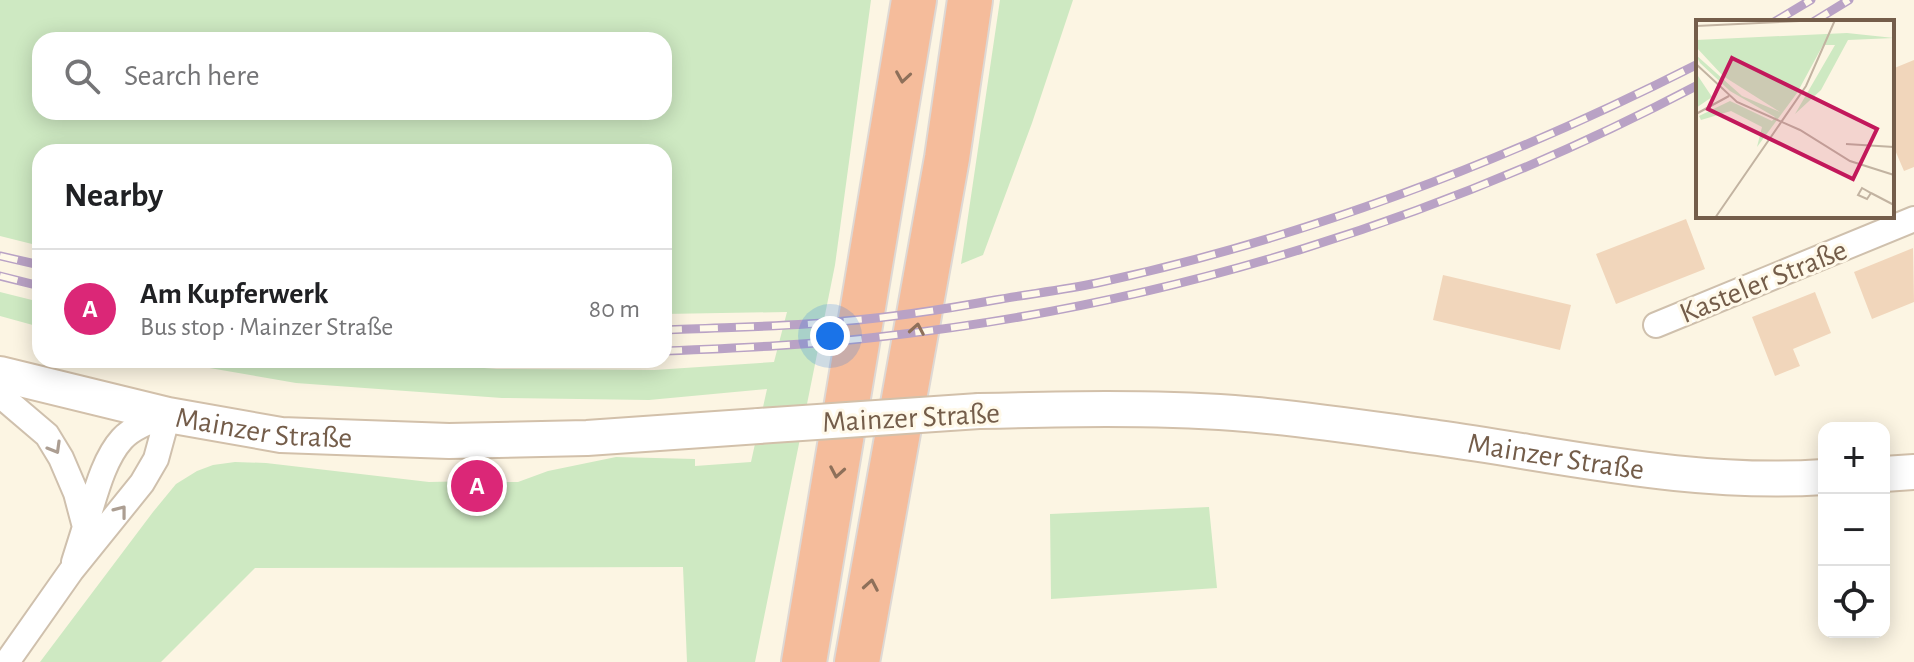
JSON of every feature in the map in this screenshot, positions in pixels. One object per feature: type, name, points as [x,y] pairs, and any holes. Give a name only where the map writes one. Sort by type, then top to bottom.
[{"type":"highway","points":[[804,662],[914,0]]},
{"type":"highway","points":[[857,662],[947,158],[970,0]]},
{"type":"main road","name":"Mainzer Straße","points":[[0,374],[168,415],[281,435],[449,441],[587,438],[979,411],[1088,409],[1233,413],[1440,439],[1633,469],[1787,480],[1818,477]]},
{"type":"main road","points":[[1890,474],[1914,472]]},
{"type":"street","name":"Kasteler Straße","points":[[1656,325],[1914,219]]},
{"type":"street","points":[[0,395],[47,435],[76,493],[85,527]]},
{"type":"street","points":[[71,571],[105,470],[121,439],[141,425],[168,415]]},
{"type":"street","points":[[7,662],[71,571],[142,483],[156,459],[168,415]]},
{"type":"green space","points":[[0,0],[871,0],[835,265],[755,662],[687,662],[683,567],[255,568],[161,662],[40,662],[176,484],[213,465],[266,463],[429,482],[475,481],[476,489],[498,489],[499,482],[518,482],[548,471],[616,457],[695,459],[695,466],[751,462],[767,389],[649,400],[502,398],[296,383],[209,368],[654,370],[774,362],[787,312],[672,314],[672,144],[32,144],[32,244],[0,236]]},
{"type":"green space","points":[[1000,0],[1073,0],[983,255],[961,264]]},
{"type":"green space","points":[[0,292],[32,300],[32,325],[0,316]]},
{"type":"green space","points":[[1209,507],[1217,588],[1051,599],[1050,514]]},
{"type":"building","points":[[1914,60],[1914,167],[1904,171],[1894,148],[1894,68]]},
{"type":"building","points":[[1686,219],[1705,269],[1616,304],[1596,254]]},
{"type":"building","points":[[1913,248],[1914,302],[1872,319],[1854,272]]},
{"type":"building","points":[[1443,275],[1571,305],[1560,350],[1433,320]]},
{"type":"building","points":[[1815,292],[1831,333],[1793,349],[1800,366],[1775,376],[1752,317]]},
{"type":"railway","points":[[1777,20],[1811,0]]},
{"type":"railway","points":[[1816,20],[1849,0]]},
{"type":"railway","points":[[672,330],[800,325],[902,315],[1084,285],[1175,265],[1329,220],[1404,193],[1553,133],[1696,65]]},
{"type":"railway","points":[[672,351],[887,336],[1098,302],[1202,278],[1304,248],[1505,176],[1602,133],[1696,86]]},
{"type":"railway","points":[[0,256],[32,263]]},
{"type":"railway","points":[[0,276],[32,284]]},
{"type":"place","name":"Am Kupferwerk","points":[[477,486]]}]
